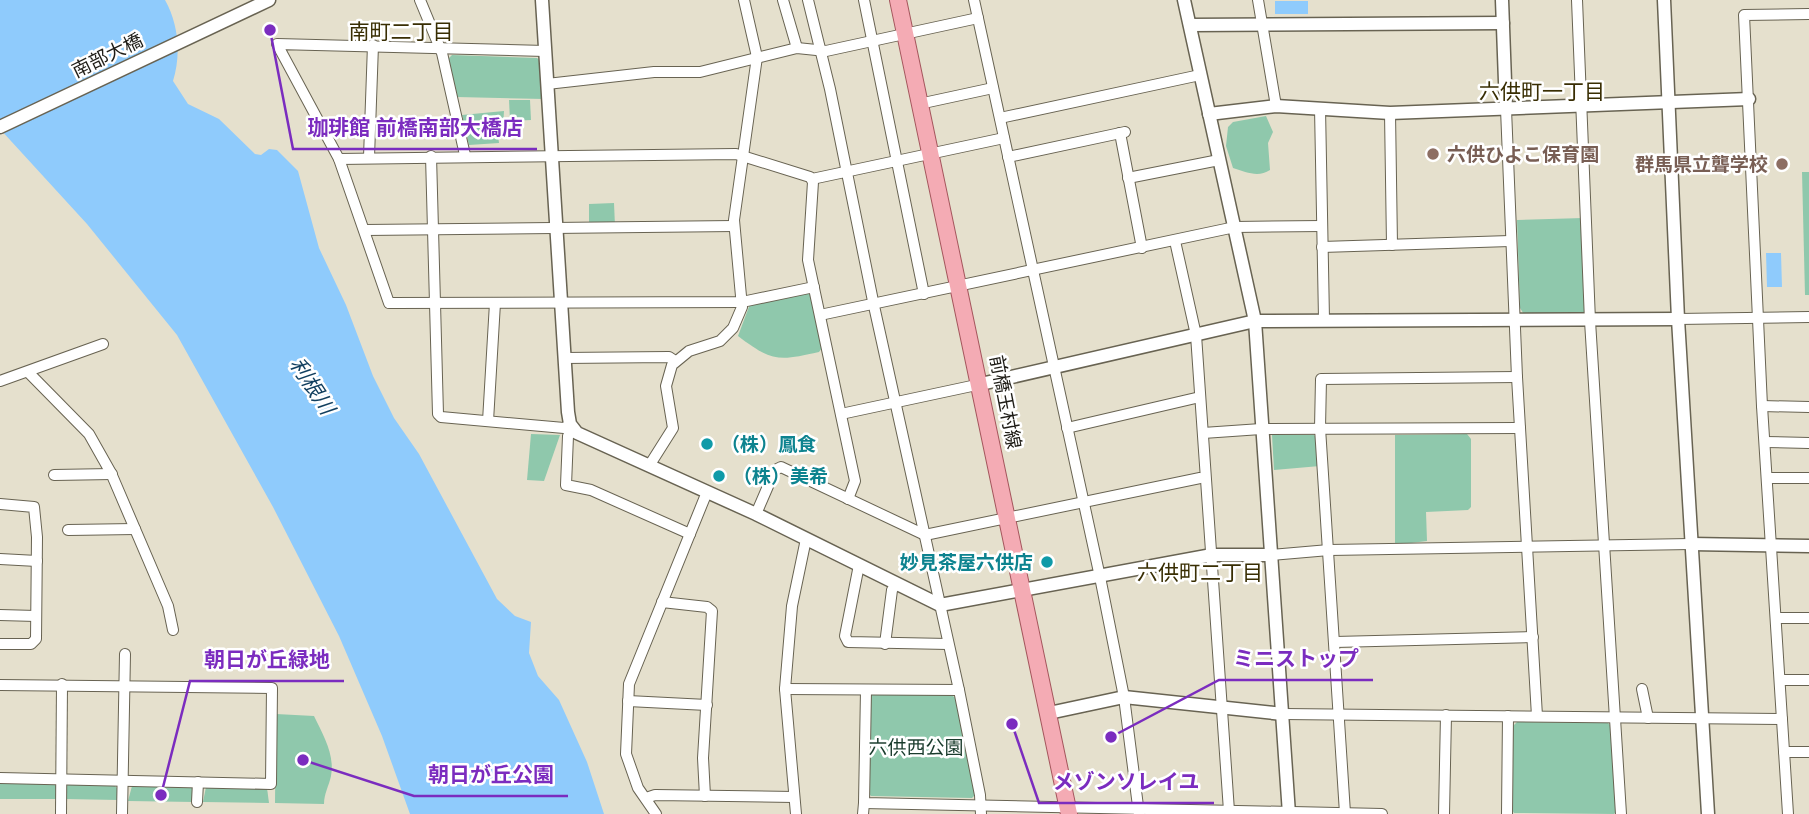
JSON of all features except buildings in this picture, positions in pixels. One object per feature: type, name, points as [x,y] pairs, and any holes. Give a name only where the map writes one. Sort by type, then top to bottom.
[{"type":"main road","name":"前橋玉村線","points":[[898,0],[961,286],[1068,810]]},
{"type":"street","points":[[420,0],[440,48],[465,155]]},
{"type":"street","points":[[542,0],[564,358],[572,428],[568,436],[566,485],[591,490],[690,534]]},
{"type":"street","points":[[649,466],[673,428],[666,384],[676,361],[689,351],[720,341],[730,332],[740,315],[742,302],[734,226],[742,154],[758,57],[744,0]]},
{"type":"street","points":[[783,0],[797,48]]},
{"type":"street","points":[[808,0],[959,690],[981,809]]},
{"type":"street","points":[[864,0],[924,294]]},
{"type":"street","points":[[974,0],[1100,577],[1124,697],[1139,811]]},
{"type":"street","points":[[1184,0],[1255,321],[1289,813]]},
{"type":"street","points":[[1258,0],[1276,106]]},
{"type":"street","points":[[1502,0],[1510,241],[1537,716]]},
{"type":"street","points":[[1577,0],[1590,321],[1621,814]]},
{"type":"street","points":[[1664,0],[1678,319],[1708,814]]},
{"type":"street","name":"南部大橋","points":[[0,127],[261,2]]},
{"type":"street","points":[[1788,814],[1762,406],[1744,15],[1809,14]]},
{"type":"street","points":[[547,84],[654,72],[701,72],[797,48],[821,51],[978,18]]},
{"type":"street","points":[[1190,25],[1503,23]]},
{"type":"street","points":[[545,51],[282,42],[276,45],[339,159],[389,303],[742,302],[814,287]]},
{"type":"street","points":[[369,157],[373,45]]},
{"type":"street","points":[[1000,118],[1200,75]]},
{"type":"street","points":[[919,104],[993,88]]},
{"type":"street","points":[[1209,114],[1276,106],[1390,113],[1749,99]]},
{"type":"street","points":[[1320,108],[1324,319]]},
{"type":"street","points":[[1390,113],[1392,245]]},
{"type":"street","points":[[1008,157],[1122,133],[1142,248]]},
{"type":"street","points":[[339,159],[465,155],[742,154],[812,179],[1004,138]]},
{"type":"street","points":[[431,156],[438,414],[442,417],[572,428],[756,514],[940,605],[1212,555],[1604,545],[1809,546]]},
{"type":"street","points":[[1128,178],[1219,160]]},
{"type":"street","points":[[812,179],[807,246],[855,481],[848,499]]},
{"type":"street","points":[[365,230],[734,226]]},
{"type":"street","points":[[820,315],[874,306],[1235,227],[1322,226]]},
{"type":"street","points":[[1175,241],[1196,335],[1229,811]]},
{"type":"street","points":[[1322,247],[1510,241]]},
{"type":"street","points":[[488,421],[495,303]]},
{"type":"street","points":[[841,414],[1255,321],[1590,321],[1809,317]]},
{"type":"street","points":[[0,381],[29,373],[103,344]]},
{"type":"street","points":[[564,358],[669,357],[676,361]]},
{"type":"street","points":[[29,373],[80,424],[112,474],[168,606],[173,629]]},
{"type":"street","points":[[1345,813],[1320,428],[1321,379],[1517,377]]},
{"type":"street","points":[[1067,428],[1200,397]]},
{"type":"street","points":[[1762,406],[1809,407]]},
{"type":"street","points":[[1203,433],[1320,428],[1520,428]]},
{"type":"street","points":[[1765,443],[1809,443]]},
{"type":"street","points":[[756,514],[775,470],[780,467],[925,535],[1200,478]]},
{"type":"street","points":[[54,475],[112,474]]},
{"type":"street","points":[[1767,478],[1809,478]]},
{"type":"street","points":[[656,814],[638,788],[626,754],[630,679],[707,492]]},
{"type":"street","points":[[0,504],[34,507],[37,561],[36,639],[31,644],[0,644]]},
{"type":"street","points":[[68,530],[135,530]]},
{"type":"street","points":[[796,814],[785,689],[792,606],[806,539]]},
{"type":"street","points":[[0,559],[37,561]]},
{"type":"street","points":[[859,565],[855,571],[846,640],[851,643],[948,644]]},
{"type":"street","points":[[885,644],[892,590],[896,584]]},
{"type":"street","points":[[662,602],[707,607],[712,611],[705,796]]},
{"type":"street","points":[[0,615],[36,616]]},
{"type":"street","points":[[1776,618],[1809,618]]},
{"type":"street","points":[[1335,642],[1533,637]]},
{"type":"street","points":[[122,814],[125,654]]},
{"type":"street","points":[[1780,680],[1809,680]]},
{"type":"street","points":[[61,814],[62,684]]},
{"type":"street","points":[[0,685],[272,688],[271,784],[0,778]]},
{"type":"street","points":[[785,689],[959,690]]},
{"type":"street","points":[[1642,689],[1648,718]]},
{"type":"street","points":[[863,814],[866,690]]},
{"type":"street","points":[[1049,713],[1124,697],[1283,714],[1340,716],[1782,719]]},
{"type":"street","points":[[628,701],[707,705]]},
{"type":"street","points":[[1444,814],[1446,715]]},
{"type":"street","points":[[1507,814],[1508,716]]},
{"type":"street","points":[[1784,752],[1809,752]]},
{"type":"street","points":[[197,802],[198,782]]},
{"type":"street","points":[[646,798],[654,795],[794,797]]},
{"type":"street","points":[[864,803],[981,809],[1382,814]]},
{"type":"green space","points":[[452,55],[537,58],[541,61],[544,99],[457,97],[448,59]]},
{"type":"green space","points":[[509,100],[530,100],[531,120],[510,121]]},
{"type":"green space","points":[[504,111],[503,127],[497,128],[499,143],[469,145],[462,115]]},
{"type":"green space","points":[[1266,116],[1273,132],[1268,143],[1270,170],[1256,174],[1233,168],[1226,146],[1228,127],[1233,122]]},
{"type":"green space","points":[[1802,172],[1809,172],[1809,295],[1805,295]]},
{"type":"green space","points":[[614,203],[615,226],[589,226],[589,204]]},
{"type":"green space","points":[[1583,218],[1588,311],[1584,316],[1525,316],[1520,308],[1517,220]]},
{"type":"green space","points":[[807,292],[811,295],[822,348],[819,352],[776,357],[759,351],[738,336],[750,304]]},
{"type":"green space","points":[[531,434],[560,435],[544,481],[527,480]]},
{"type":"green space","points":[[1467,434],[1471,439],[1471,507],[1468,510],[1426,512],[1427,541],[1395,545],[1395,435]]},
{"type":"green space","points":[[1272,435],[1314,435],[1317,439],[1320,466],[1274,470]]},
{"type":"green space","name":"六供西公園","points":[[874,693],[951,695],[956,698],[976,794],[972,798],[871,796],[867,792],[869,697]]},
{"type":"green space","points":[[276,714],[314,716],[327,745],[332,768],[324,804],[275,803]]},
{"type":"green space","points":[[1517,722],[1608,723],[1612,727],[1617,811],[1614,814],[1514,813],[1511,809],[1513,726]]},
{"type":"green space","points":[[0,782],[53,783],[57,787],[57,799],[0,799]]},
{"type":"green space","points":[[69,784],[114,785],[118,789],[118,800],[65,799],[65,787]]},
{"type":"green space","points":[[132,786],[191,787],[194,789],[194,802],[128,801]]},
{"type":"green space","points":[[206,787],[267,788],[269,803],[203,802]]},
{"type":"water","name":"利根川","points":[[0,0],[165,0],[177,40],[173,81],[188,104],[219,119],[255,154],[261,155],[269,149],[277,150],[298,171],[319,248],[346,305],[373,376],[394,418],[419,454],[497,599],[515,616],[531,622],[529,653],[538,676],[559,700],[587,762],[604,814],[410,814],[382,736],[339,636],[273,507],[177,335],[87,224],[0,129]]},
{"type":"water","points":[[1275,1],[1308,1],[1308,14],[1275,14]]},
{"type":"water","points":[[1766,253],[1781,253],[1782,287],[1767,287]]},
{"type":"place","name":"珈琲館 前橋南部大橋店","points":[[270,30]]},
{"type":"place","name":"六供ひよこ保育園","points":[[1433,154]]},
{"type":"place","name":"群馬県立聾学校","points":[[1782,164]]},
{"type":"place","name":"（株）鳳食","points":[[707,444]]},
{"type":"place","name":"（株）美希","points":[[719,476]]},
{"type":"place","name":"妙見茶屋六供店","points":[[1047,562]]},
{"type":"place","name":"メゾンソレイユ","points":[[1012,724]]},
{"type":"place","name":"ミニストップ","points":[[1111,737]]},
{"type":"place","name":"朝日が丘公園","points":[[303,760]]},
{"type":"place","name":"朝日が丘緑地","points":[[161,795]]},
{"type":"district","name":"南町二丁目","points":[[401,32]]},
{"type":"district","name":"六供町一丁目","points":[[1542,92]]},
{"type":"district","name":"六供町二丁目","points":[[1200,573]]}]
